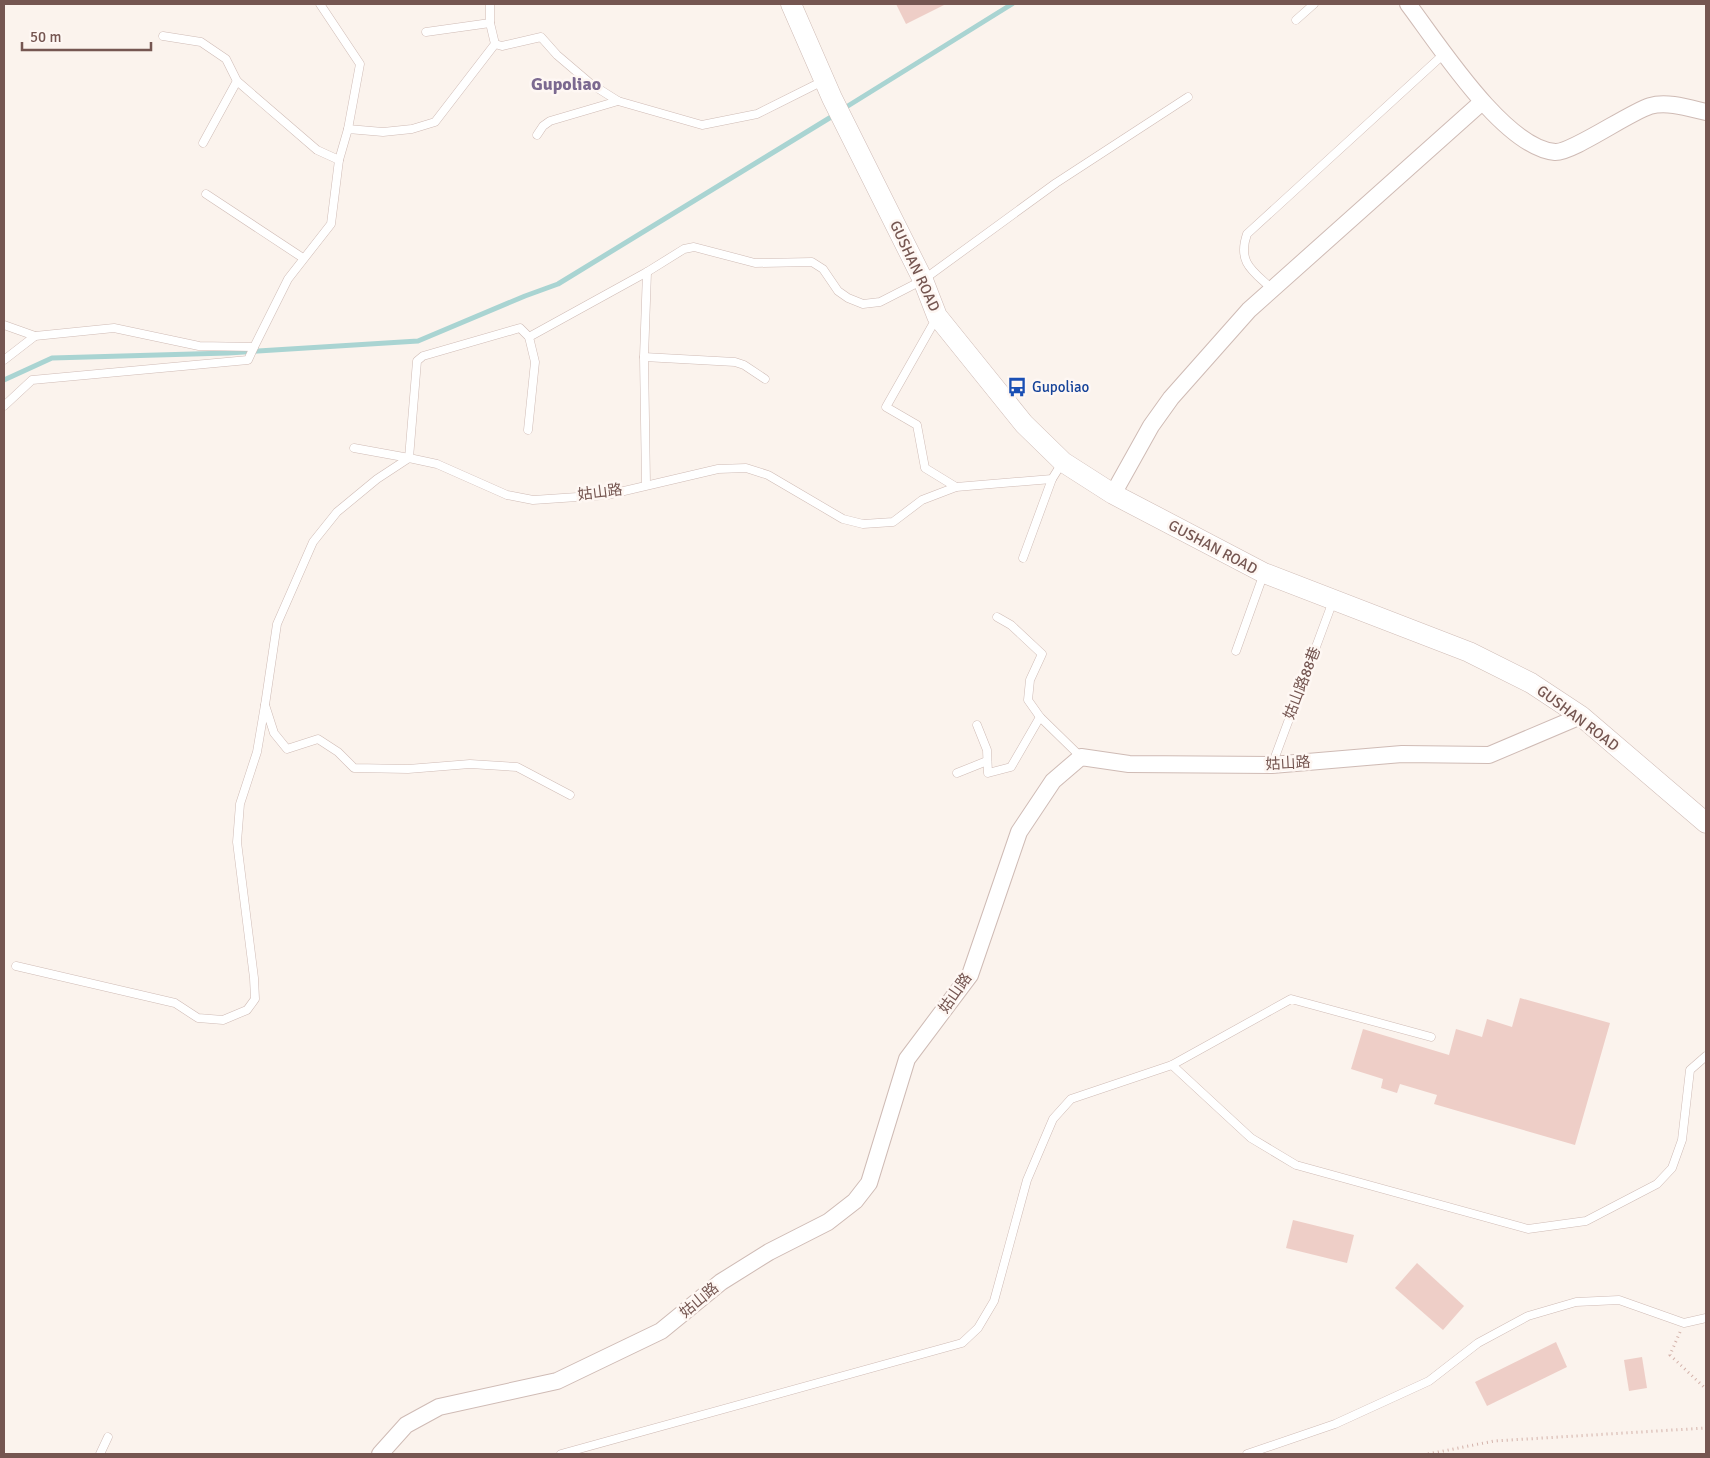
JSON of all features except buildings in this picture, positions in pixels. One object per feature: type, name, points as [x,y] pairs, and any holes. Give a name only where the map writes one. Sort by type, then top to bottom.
[{"type":"street","points":[[791,4],[828,89]]},
{"type":"street","points":[[1408,4],[1482,102],[1508,128],[1537,146],[1556,152],[1573,146],[1652,106],[1679,106],[1706,112]]},
{"type":"street","name":"GUSHAN ROAD","points":[[828,89],[923,280],[937,316],[1024,424],[1063,462],[1113,494],[1264,573],[1469,652],[1531,683],[1581,716],[1703,814]]},
{"type":"street","points":[[1113,494],[1151,426],[1171,398],[1249,310],[1274,291],[1482,102]]},
{"type":"street","name":"姑山路","points":[[380,1454],[406,1425],[439,1407],[557,1381],[661,1331],[721,1282],[769,1252],[828,1222],[855,1201],[868,1183],[907,1059],[970,975],[1018,832],[1053,781],[1081,757],[1129,764],[1272,765],[1402,754],[1489,755],[1581,716]]},
{"type":"lane","points":[[4,406],[32,380],[248,360],[288,279],[330,224],[339,160],[348,129],[360,64],[320,4]]},
{"type":"lane","points":[[490,4],[490,23],[495,44]]},
{"type":"lane","points":[[1296,20],[1314,4]]},
{"type":"lane","points":[[426,32],[490,23]]},
{"type":"lane","points":[[163,36],[201,42],[226,59],[236,81],[317,150],[339,160]]},
{"type":"lane","points":[[495,44],[502,46],[541,37],[557,55],[591,84],[618,101],[702,125],[757,114],[828,89]]},
{"type":"lane","points":[[348,129],[383,132],[412,130],[435,122],[495,44]]},
{"type":"lane","points":[[1274,291],[1247,266],[1242,249],[1247,234],[1445,53]]},
{"type":"lane","points":[[203,143],[236,81]]},
{"type":"lane","points":[[529,337],[647,272],[684,249],[694,247],[754,263],[812,262],[823,269],[838,291],[863,304],[880,302],[923,280],[1056,183],[1188,97]]},
{"type":"lane","points":[[537,135],[543,126],[550,121],[618,101]]},
{"type":"lane","points":[[206,194],[303,258]]},
{"type":"lane","points":[[646,484],[644,357],[647,272]]},
{"type":"lane","points":[[937,316],[886,407],[917,425],[925,468],[956,487]]},
{"type":"lane","points":[[4,325],[35,336],[114,328],[199,346],[254,347]]},
{"type":"lane","points":[[16,966],[175,1003],[198,1018],[223,1020],[247,1010],[254,999],[254,978],[238,833],[240,804],[257,752],[277,624],[314,542],[326,524],[344,506],[377,479],[409,458],[417,361],[423,356],[520,328],[529,337],[535,362],[528,430]]},
{"type":"lane","points":[[4,360],[35,336]]},
{"type":"lane","points":[[644,357],[735,362],[744,365],[765,379]]},
{"type":"lane","name":"姑山路","points":[[354,448],[437,464],[521,498],[533,500],[607,495],[646,484],[718,469],[746,468],[768,475],[843,519],[863,524],[893,522],[922,500],[956,487],[1052,479]]},
{"type":"lane","points":[[1024,558],[1052,479],[1063,462]]},
{"type":"lane","points":[[1236,651],[1264,573]]},
{"type":"lane","name":"姑山路88巷","points":[[1272,765],[1333,601]]},
{"type":"lane","points":[[997,617],[1011,625],[1042,654],[1030,680],[1028,700],[1040,717],[1081,757]]},
{"type":"lane","points":[[265,705],[274,733],[287,749],[318,739],[338,752],[354,768],[408,769],[470,764],[517,767],[570,796]]},
{"type":"lane","points":[[977,725],[987,750],[988,773],[1011,767],[1040,717]]},
{"type":"lane","points":[[957,773],[987,761]]},
{"type":"lane","points":[[561,1454],[962,1343],[978,1328],[994,1302],[1027,1180],[1053,1119],[1071,1099],[1172,1065],[1291,999],[1431,1037]]},
{"type":"lane","points":[[1172,1065],[1251,1138],[1296,1165],[1528,1229],[1586,1220],[1657,1184],[1672,1168],[1682,1140],[1690,1070],[1706,1056]]},
{"type":"lane","points":[[1247,1454],[1335,1424],[1429,1381],[1478,1344],[1528,1316],[1576,1302],[1619,1300],[1684,1323],[1706,1318]]},
{"type":"lane","points":[[100,1454],[108,1437]]},
{"type":"path","points":[[1684,1323],[1670,1355],[1706,1389]]},
{"type":"path","points":[[1428,1454],[1494,1442],[1706,1428]]},
{"type":"waterway","points":[[843,109],[1012,4]]},
{"type":"waterway","points":[[4,380],[52,358],[228,353],[418,341],[558,284],[836,114]]},
{"type":"place","name":"Gupoliao","points":[[1017,387]]},
{"type":"district","name":"Gupoliao","points":[[566,84]]}]
